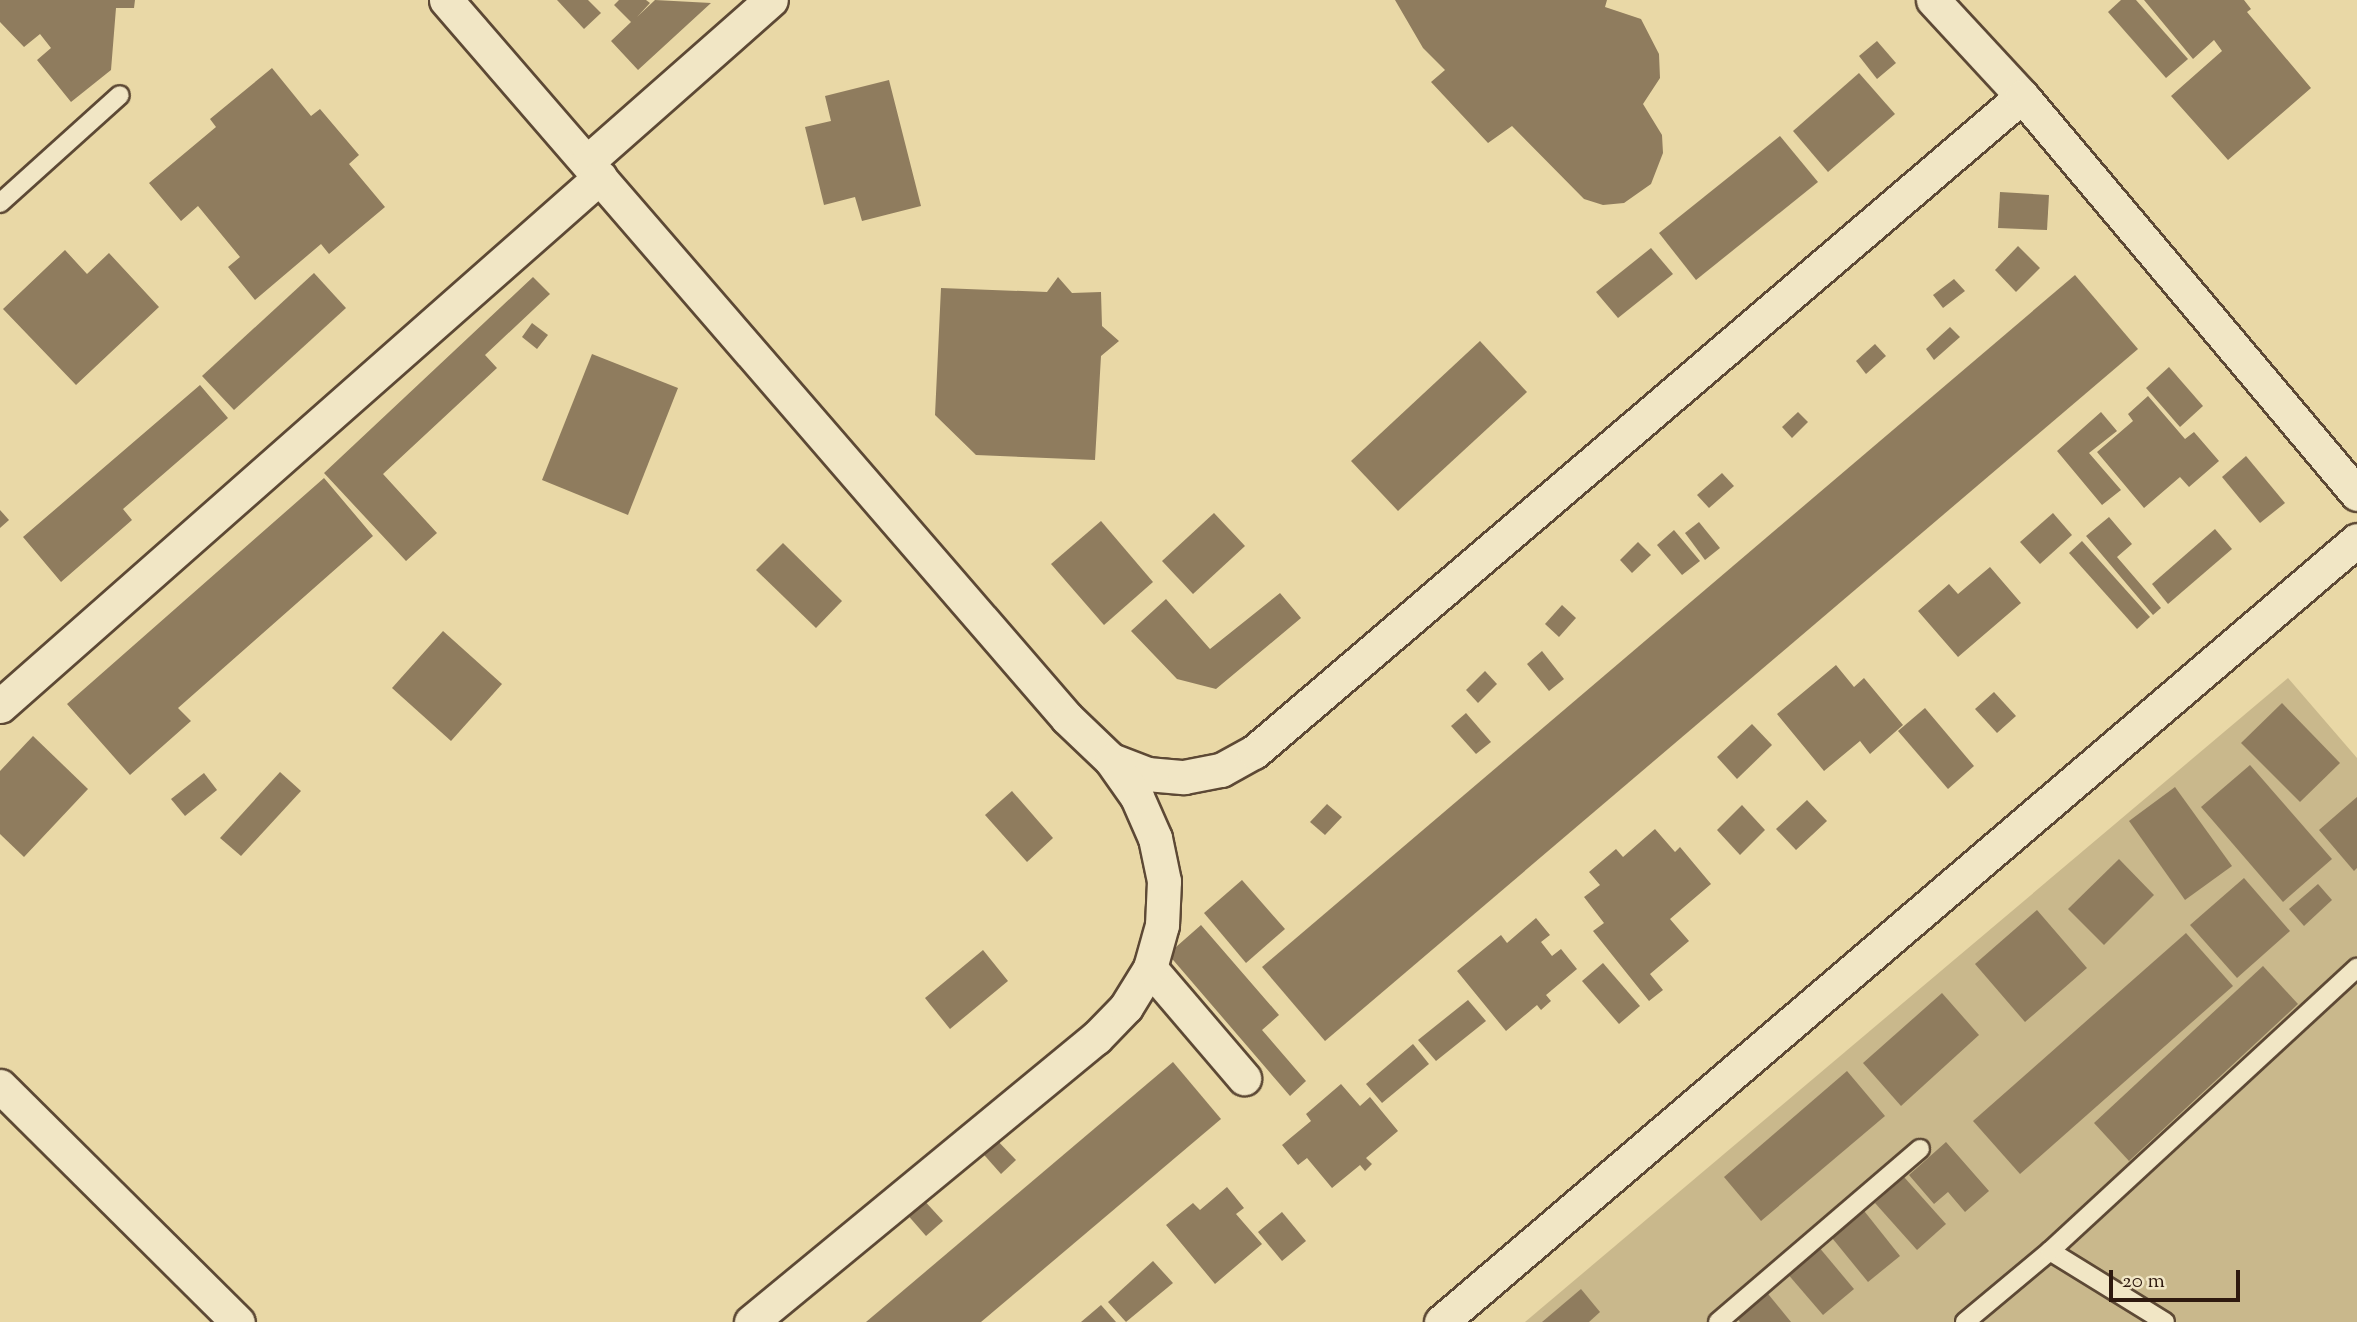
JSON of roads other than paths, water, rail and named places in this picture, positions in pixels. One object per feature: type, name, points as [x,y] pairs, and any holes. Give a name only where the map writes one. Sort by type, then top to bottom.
[{"type":"street","points":[[446,0],[1067,718],[1111,760],[1137,797],[1156,838],[1164,881],[1162,925],[1150,968],[1126,1007],[1096,1038],[751,1322]]},
{"type":"street","points":[[0,706],[594,169],[772,0]]},
{"type":"street","points":[[1933,0],[2022,96],[2357,494]]},
{"type":"street","points":[[1111,760],[1147,774],[1184,777],[1221,770],[1254,752],[2022,96]]},
{"type":"street","points":[[1441,1322],[2357,540]]},
{"type":"street","points":[[1150,968],[1244,1078]]},
{"type":"street","points":[[0,1086],[238,1322]]},
{"type":"lane","points":[[0,203],[120,96]]},
{"type":"lane","points":[[1965,1322],[2050,1251],[2357,968]]},
{"type":"lane","points":[[1718,1322],[1920,1149]]},
{"type":"lane","points":[[2050,1251],[2165,1322]]}]
